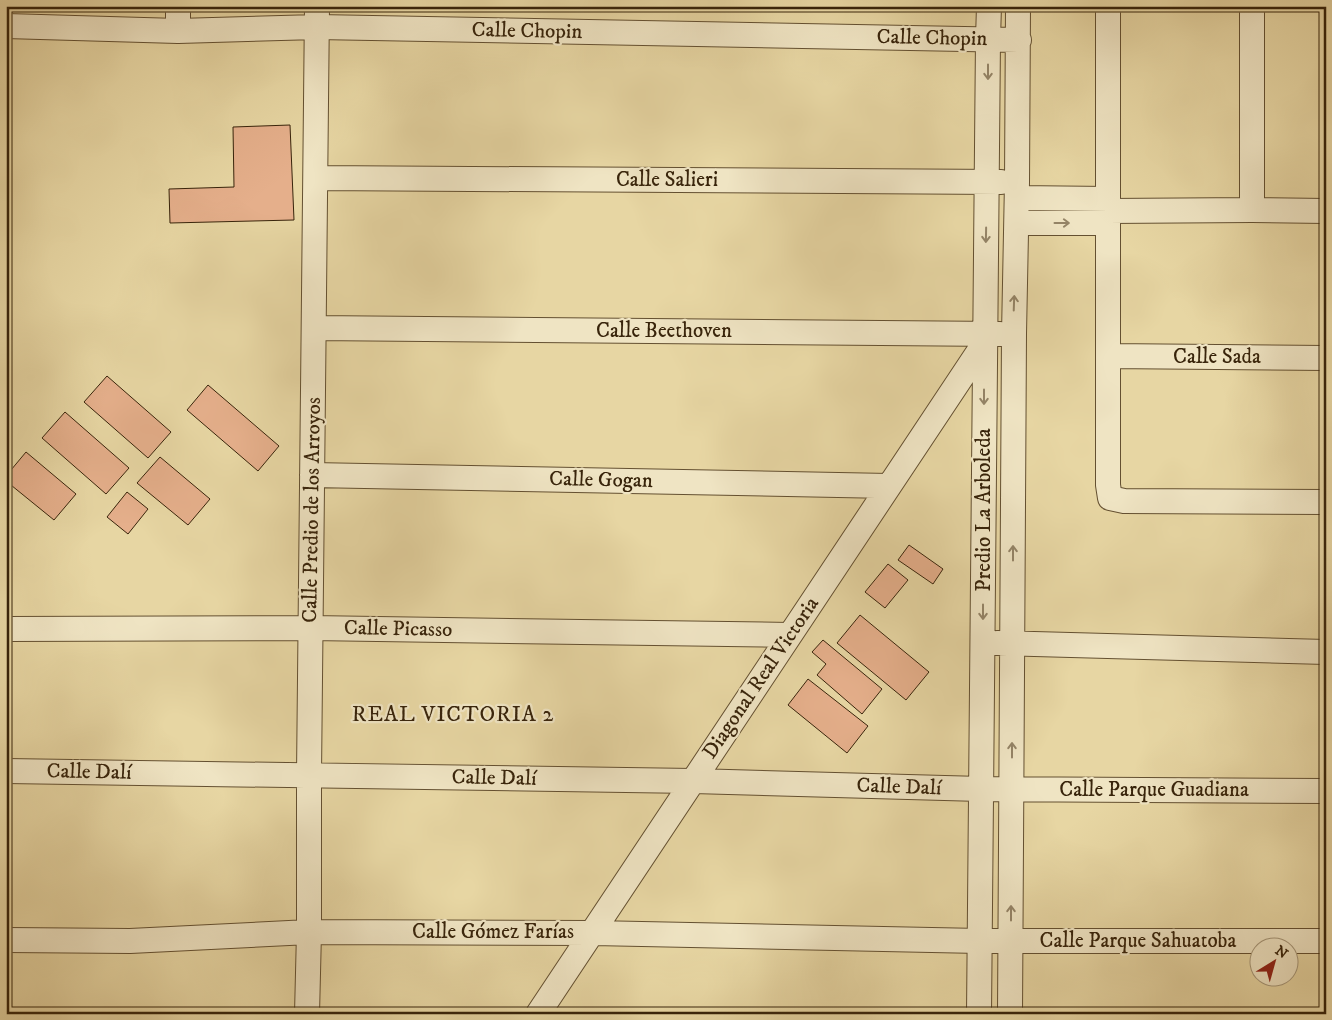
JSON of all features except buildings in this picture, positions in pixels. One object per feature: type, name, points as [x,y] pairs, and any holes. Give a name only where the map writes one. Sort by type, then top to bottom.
[{"type":"street","points":[[178,6],[178,31]]},
{"type":"street","name":"Predio La Arboleda","points":[[979,1014],[989,6]]},
{"type":"street","name":"Predio La Arboleda","points":[[1010,1014],[1018,6]]},
{"type":"street","points":[[1108,6],[1108,485],[1110,498],[1124,501],[1326,502]]},
{"type":"street","points":[[1252,6],[1252,210]]},
{"type":"street","name":"Calle Chopin","points":[[6,26],[178,31],[317,16],[1019,40]]},
{"type":"street","name":"Calle Predio de los Arroyos","points":[[307,1014],[317,16]]},
{"type":"street","name":"Calle Salieri","points":[[316,178],[987,182],[1108,211]]},
{"type":"street","points":[[1016,223],[1108,211],[1326,211]]},
{"type":"street","name":"Calle Beethoven","points":[[314,328],[985,338],[1014,334]]},
{"type":"street","name":"Diagonal Real Victoria","points":[[538,1014],[889,486],[985,338]]},
{"type":"street","name":"Calle Sada","points":[[1108,356],[1326,358]]},
{"type":"street","name":"Calle Gogan","points":[[312,475],[889,486]]},
{"type":"street","name":"Calle Picasso","points":[[6,629],[311,628],[790,635]]},
{"type":"street","points":[[983,642],[1326,652]]},
{"type":"street","name":"Calle Dalí","points":[[6,771],[693,781],[982,789]]},
{"type":"street","name":"Calle Parque Guadiana","points":[[982,789],[1326,790]]},
{"type":"street","name":"Calle Gómez Farías","points":[[6,940],[130,941],[309,932],[593,933],[980,941]]},
{"type":"street","name":"Calle Parque Sahuatoba","points":[[980,941],[1326,941]]},
{"type":"district","name":"REAL VICTORIA 2","points":[[453,714]]}]
